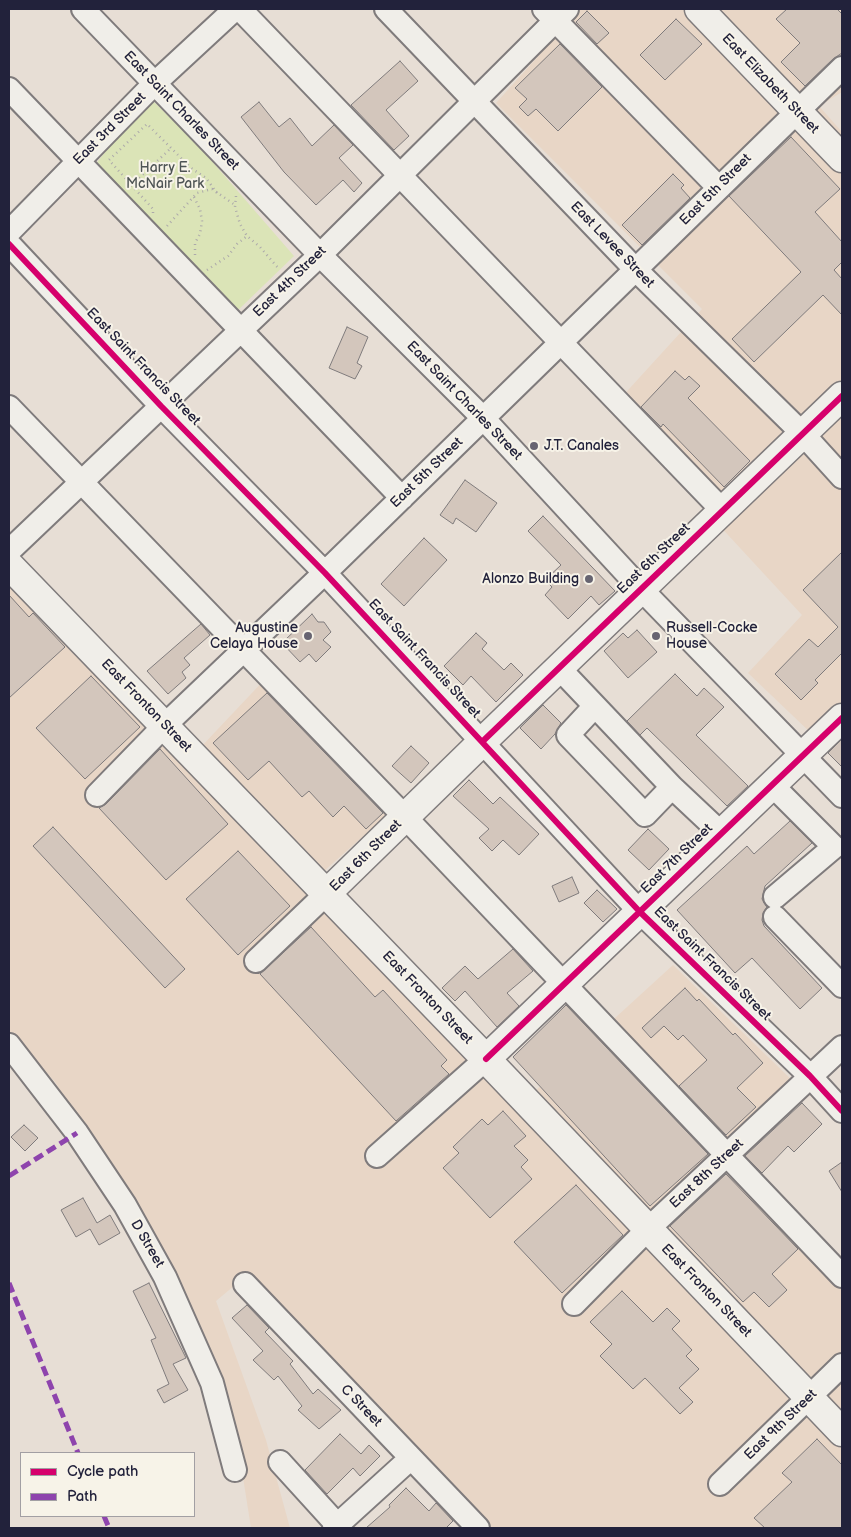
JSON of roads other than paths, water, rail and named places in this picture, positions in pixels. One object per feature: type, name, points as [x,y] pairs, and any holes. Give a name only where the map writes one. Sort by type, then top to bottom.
[{"type":"main road","name":"East Elizabeth Street","points":[[699,9],[842,158]]},
{"type":"main road","name":"East 6th Street","points":[[326,894],[558,668],[803,434],[840,404]]},
{"type":"main road","name":"East Fronton Street","points":[[9,565],[842,1432]]},
{"type":"main road","name":"East 7th Street","points":[[486,1060],[842,718]]},
{"type":"street","name":"East Saint Charles Street","points":[[83,9],[320,255],[483,418],[641,589],[842,796]]},
{"type":"street","name":"East 3rd Street","points":[[9,232],[155,83],[235,9]]},
{"type":"street","points":[[240,9],[723,511]]},
{"type":"street","name":"East Levee Street","points":[[386,9],[636,270],[803,434],[838,462]]},
{"type":"street","points":[[555,13],[718,188]]},
{"type":"street","name":"East 4th Street","points":[[9,551],[320,255],[473,100],[555,13]]},
{"type":"street","name":"East 5th Street","points":[[97,795],[165,726],[325,573],[842,68]]},
{"type":"street","points":[[9,89],[78,161],[158,234],[240,330],[402,498]]},
{"type":"street","name":"East Saint Francis Street","points":[[9,244],[161,406],[325,573],[640,912],[810,1076],[842,1111]]},
{"type":"street","points":[[9,407],[405,817],[842,1276]]},
{"type":"street","points":[[558,668],[672,787],[722,834]]},
{"type":"street","points":[[594,706],[568,735],[645,815],[672,787]]},
{"type":"street","points":[[772,786],[834,847],[775,907],[842,986]]},
{"type":"street","name":"East 6th Street","points":[[256,961],[326,894]]},
{"type":"street","name":"D Street","points":[[9,1045],[77,1133],[125,1205],[165,1277],[212,1383],[235,1470]]},
{"type":"street","name":"East 8th Street","points":[[574,1304],[647,1230],[842,1047]]},
{"type":"street","name":"East 7th Street","points":[[377,1156],[486,1060]]},
{"type":"street","name":"C Street","points":[[244,1284],[478,1528]]},
{"type":"street","name":"East 9th Street","points":[[720,1484],[842,1365]]},
{"type":"street","points":[[280,1462],[337,1527],[411,1458]]},
{"type":"place","name":"J.T. Canales","points":[[534,446]]},
{"type":"place","name":"Alonzo Building","points":[[589,579]]},
{"type":"place","name":"Augustine Celaya House","points":[[308,636]]},
{"type":"place","name":"Russell-Cocke House","points":[[656,636]]},
{"type":"park label","name":"Harry E. McNair Park","points":[[165,176]]}]
